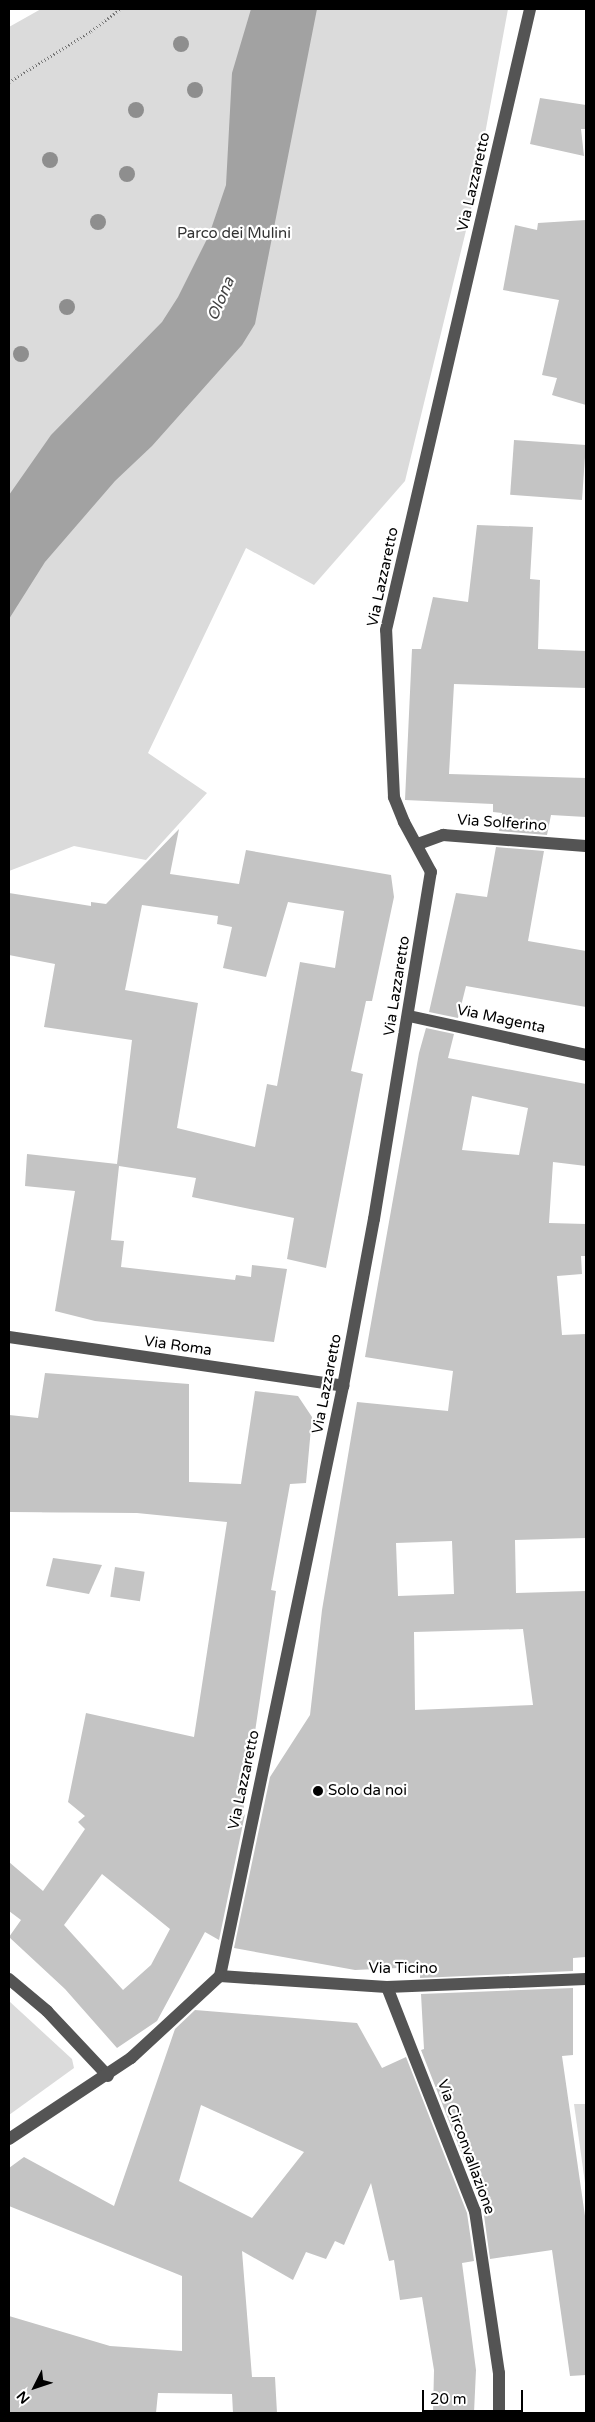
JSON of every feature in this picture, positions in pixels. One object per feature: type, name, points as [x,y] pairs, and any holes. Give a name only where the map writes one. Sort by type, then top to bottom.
[{"type":"street","name":"Via Lazzaretto","points":[[220,1976],[343,1386],[409,1016],[431,872],[418,844],[404,822],[394,797],[386,630],[530,9]]},
{"type":"street","name":"Via Solferino","points":[[418,844],[443,835],[586,846]]},
{"type":"street","name":"Via Magenta","points":[[409,1016],[586,1055]]},
{"type":"street","name":"Via Roma","points":[[9,1337],[343,1386]]},
{"type":"street","name":"Via Ticino","points":[[220,1976],[387,1987],[586,1979]]},
{"type":"street","points":[[9,2139],[108,2076],[220,1976]]},
{"type":"street","points":[[9,1979],[47,2011],[108,2076]]},
{"type":"street","name":"Via Circonvallazione","points":[[387,1987],[475,2211],[499,2373],[499,2413]]},
{"type":"path","points":[[9,82],[91,31],[120,9]]},
{"type":"green space","name":"Parco dei Mulini","points":[[41,9],[508,9],[471,210],[405,481],[314,585],[246,548],[148,753],[207,793],[146,860],[74,846],[9,871],[9,27]]},
{"type":"green space","points":[[9,2001],[72,2059],[74,2068],[9,2115]]},
{"type":"green space","points":[[574,2104],[586,2104],[586,2190]]},
{"type":"water","name":"Olona","points":[[251,9],[317,9],[255,324],[242,345],[152,446],[115,481],[45,562],[9,619],[9,495],[51,435],[162,322],[178,297],[209,235],[226,185],[232,73]]},
{"type":"building","points":[[540,98],[586,105],[586,129],[581,129],[584,156],[530,144]]},
{"type":"building","points":[[586,220],[586,405],[552,395],[557,378],[542,375],[559,300],[503,290],[515,225],[537,230],[538,223]]},
{"type":"building","points":[[514,440],[586,445],[582,500],[510,495]]},
{"type":"building","points":[[477,525],[533,527],[530,579],[540,580],[538,649],[586,651],[586,688],[454,684],[449,774],[586,778],[586,817],[551,815],[547,835],[499,831],[502,813],[493,812],[493,804],[405,800],[412,649],[421,649],[433,597],[468,602]]},
{"type":"building","points":[[179,829],[170,874],[239,884],[246,850],[391,875],[394,897],[372,1001],[366,1001],[351,1071],[363,1074],[326,1268],[287,1259],[294,1218],[192,1197],[196,1178],[119,1166],[111,1240],[124,1241],[121,1267],[235,1280],[236,1275],[251,1277],[252,1265],[287,1269],[274,1342],[95,1321],[55,1311],[75,1191],[25,1186],[27,1154],[117,1164],[132,1040],[44,1027],[55,964],[9,955],[9,893],[91,906],[91,902],[106,904]],"holes":[[[288,902],[344,911],[335,968],[300,962],[277,1086],[267,1084],[255,1147],[177,1128],[198,1003],[125,990],[142,905],[218,916],[217,924],[232,927],[223,968],[266,977]]]},
{"type":"building","points":[[496,847],[544,851],[528,941],[586,951],[586,1007],[466,986],[458,1018],[429,1012],[456,893],[487,897]]},
{"type":"building","points":[[426,1028],[454,1034],[448,1058],[586,1084],[586,1166],[553,1162],[549,1223],[586,1224],[586,1256],[581,1256],[582,1274],[557,1276],[562,1335],[586,1334],[586,1538],[515,1540],[516,1593],[586,1591],[586,1957],[573,1958],[573,1971],[420,1978],[420,1967],[355,1970],[234,1948],[270,1777],[310,1715],[322,1610],[357,1402],[448,1411],[453,1371],[365,1357],[419,1053]],"holes":[[[472,1096],[528,1108],[519,1155],[462,1150]],[[452,1541],[454,1594],[398,1596],[396,1543]],[[523,1629],[533,1705],[415,1710],[414,1632]]]},
{"type":"building","points":[[45,1373],[189,1384],[189,1482],[241,1484],[255,1391],[298,1396],[312,1417],[306,1483],[290,1484],[271,1590],[276,1591],[242,1819],[245,1814],[219,1940],[205,1932],[157,2021],[117,2048],[65,1989],[9,1937],[21,1920],[9,1911],[9,1862],[43,1891],[85,1829],[78,1822],[85,1816],[68,1802],[86,1713],[194,1737],[227,1522],[137,1513],[9,1512],[9,1415],[38,1418]],"holes":[[[102,1874],[170,1929],[151,1965],[123,1990],[64,1925]]]},
{"type":"building","points":[[53,1558],[102,1565],[89,1594],[46,1586]]},
{"type":"building","points":[[115,1567],[145,1572],[140,1601],[110,1597]]},
{"type":"building","points":[[573,1988],[573,2055],[562,2056],[586,2223],[586,2375],[570,2376],[552,2250],[490,2259],[483,2208],[421,2050],[424,2049],[421,1994]]},
{"type":"building","points":[[195,2010],[357,2023],[382,2068],[406,2057],[467,2213],[474,2261],[462,2263],[476,2370],[474,2413],[433,2413],[434,2370],[422,2297],[400,2300],[394,2260],[389,2261],[371,2183],[344,2245],[335,2241],[326,2259],[306,2252],[293,2280],[242,2251],[252,2377],[275,2377],[277,2413],[233,2413],[232,2394],[158,2393],[156,2413],[9,2413],[9,2316],[110,2346],[182,2351],[182,2276],[9,2206],[9,2168],[24,2157],[114,2206],[175,2029]],"holes":[[[201,2105],[304,2152],[252,2218],[179,2181]]]},
{"type":"place","name":"Solo da noi","points":[[318,1791]]}]
